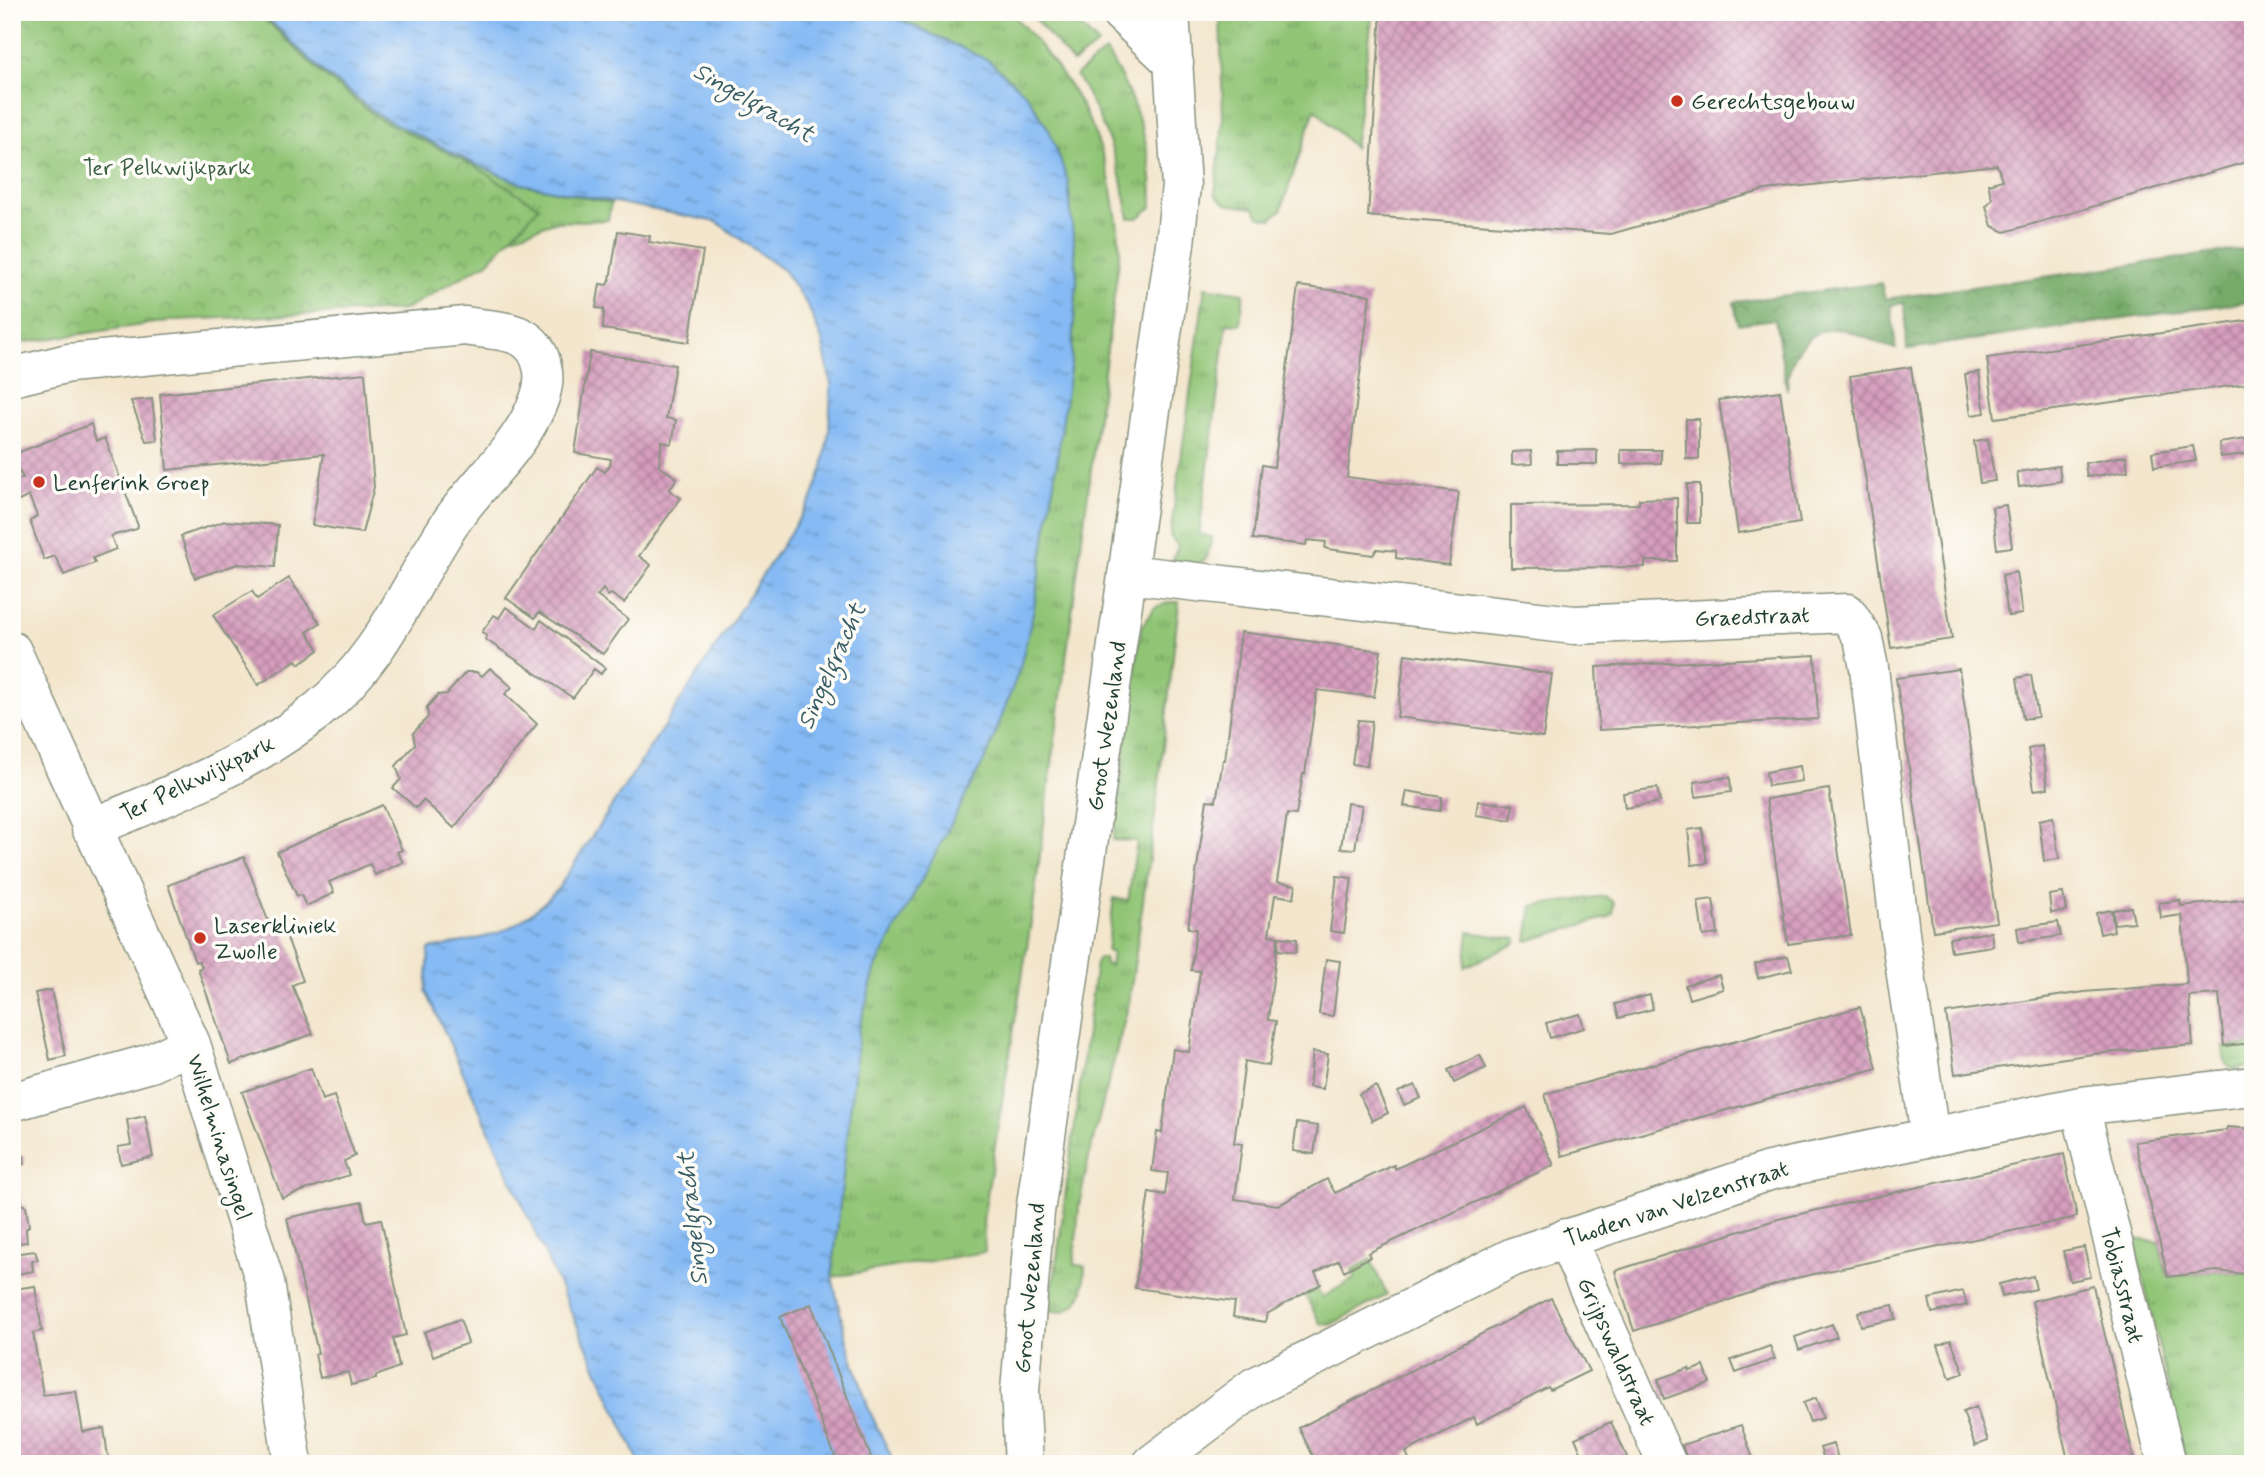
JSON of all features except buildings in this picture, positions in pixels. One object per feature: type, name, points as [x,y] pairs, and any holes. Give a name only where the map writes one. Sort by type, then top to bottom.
[{"type":"street","points":[[1120,12],[1174,63]]},
{"type":"street","name":"Groot Wezenland","points":[[1024,1464],[1020,1391],[1035,1212],[1181,186],[1170,12]]},
{"type":"street","name":"Ter Pelkwijkpark","points":[[12,377],[69,363],[465,326],[524,336],[537,349],[543,368],[543,388],[528,423],[451,521],[387,631],[359,672],[317,710],[265,748],[91,828]]},
{"type":"street","name":"Graedstraat","points":[[1127,574],[1574,625],[1847,613],[1863,638],[1869,668],[1900,941],[1930,1136]]},
{"type":"street","points":[[12,651],[91,828]]},
{"type":"street","name":"Wilhelminasingel","points":[[91,828],[191,1044],[265,1282],[293,1464]]},
{"type":"street","points":[[12,1102],[151,1063],[191,1044]]},
{"type":"street","name":"Thoden van Velzenstraat","points":[[1152,1464],[1255,1387],[1513,1256],[1769,1171],[2080,1106],[2253,1086]]},
{"type":"street","name":"Tobiasstraat","points":[[2080,1106],[2167,1464]]},
{"type":"street","name":"Grijpswaldstraat","points":[[1566,1238],[1667,1464]]},
{"type":"green space","name":"Ter Pelkwijkpark","points":[[12,12],[258,12],[321,73],[379,119],[473,165],[539,207],[488,262],[404,310],[176,320],[12,344]]},
{"type":"green space","points":[[205,12],[260,12],[322,71],[380,116],[522,184],[611,203],[608,220],[554,222],[508,238]]},
{"type":"green space","points":[[883,12],[1010,12],[1056,66],[1089,121],[1110,181],[1120,251],[1031,922],[983,1220],[985,1252],[832,1277],[859,1028],[876,967],[1033,613],[1071,362],[1077,279],[1067,181],[1049,130],[1026,94],[988,60]]},
{"type":"green space","points":[[1029,12],[1067,12],[1098,44],[1073,63]]},
{"type":"green space","points":[[1220,12],[1373,12],[1354,148],[1315,109],[1281,210],[1271,219],[1260,217],[1254,208],[1226,204],[1215,194],[1223,120]]},
{"type":"green space","points":[[1106,51],[1134,107],[1150,164],[1152,207],[1138,218],[1129,218],[1110,144],[1076,75]]},
{"type":"green space","points":[[2253,248],[2253,301],[1907,349],[1904,303],[1891,305],[1896,349],[1845,330],[1826,330],[1807,340],[1800,348],[1790,368],[1787,390],[1775,319],[1738,324],[1734,302],[1881,283],[1885,299]]},
{"type":"green space","points":[[1205,287],[1244,293],[1240,324],[1227,323],[1199,534],[1212,537],[1207,558],[1198,564],[1172,561],[1178,546],[1170,536]]},
{"type":"green space","points":[[1179,602],[1158,792],[1129,1003],[1090,1152],[1079,1206],[1074,1265],[1085,1266],[1083,1292],[1075,1305],[1062,1312],[1047,1310],[1055,1274],[1096,963],[1099,958],[1104,958],[1105,964],[1110,966],[1112,953],[1107,951],[1114,898],[1128,901],[1137,841],[1113,840],[1141,627],[1155,607]]},
{"type":"green space","points":[[1605,896],[1614,903],[1613,913],[1609,917],[1527,941],[1532,906]]},
{"type":"green space","points":[[1469,932],[1517,939],[1516,943],[1465,967]]},
{"type":"green space","points":[[2253,1045],[2253,1067],[2232,1069],[2225,1062],[2223,1047]]},
{"type":"green space","points":[[2134,1239],[2159,1242],[2168,1277],[2216,1271],[2253,1275],[2253,1464],[2186,1464]]},
{"type":"green space","points":[[1371,1260],[1387,1295],[1330,1325],[1320,1323],[1305,1295],[1317,1289],[1323,1297],[1355,1278],[1352,1270]]},
{"type":"water","name":"Singelgracht","points":[[261,12],[883,12],[988,60],[1026,94],[1049,130],[1068,181],[1077,279],[1071,362],[1033,613],[1020,668],[988,753],[876,967],[859,1028],[832,1277],[847,1341],[869,1410],[895,1464],[640,1464],[426,991],[429,949],[499,932],[526,917],[557,890],[812,499],[823,467],[829,431],[831,384],[822,340],[808,306],[784,271],[717,222],[522,184],[475,164],[380,116],[322,71]]},
{"type":"place","name":"Gerechtsgebouw","points":[[1677,101]]},
{"type":"place","name":"Lenferink Groep","points":[[39,482]]},
{"type":"place","name":"Laserkliniek Zwolle","points":[[200,938]]}]
